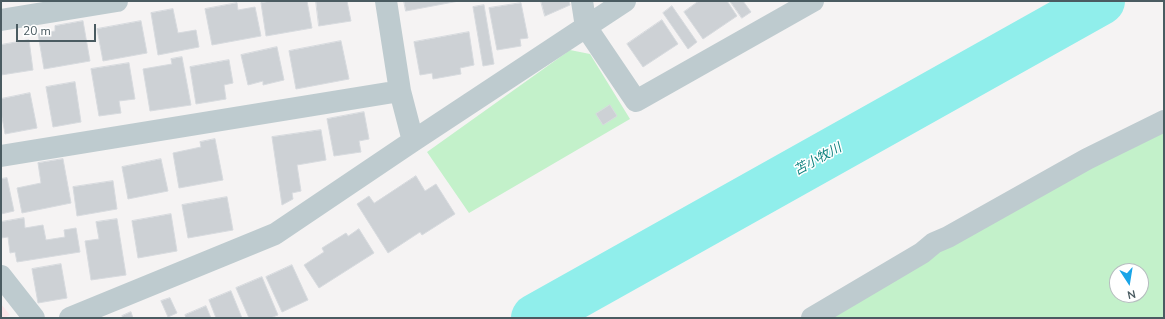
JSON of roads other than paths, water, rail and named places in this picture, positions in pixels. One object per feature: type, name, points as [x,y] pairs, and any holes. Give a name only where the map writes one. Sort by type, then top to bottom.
[{"type":"street","points":[[1,20],[117,1]]},
{"type":"street","points":[[386,1],[400,91],[413,141]]},
{"type":"street","points":[[582,1],[586,27],[636,100],[813,1]]},
{"type":"street","points":[[70,318],[275,234],[625,1]]},
{"type":"street","points":[[1,156],[400,91]]},
{"type":"street","points":[[812,318],[922,253],[934,243],[948,237],[1087,159],[1164,121]]},
{"type":"street","points":[[1,276],[34,318]]},
{"type":"waterway","name":"苫小牧川","points":[[535,318],[1101,1]]}]
